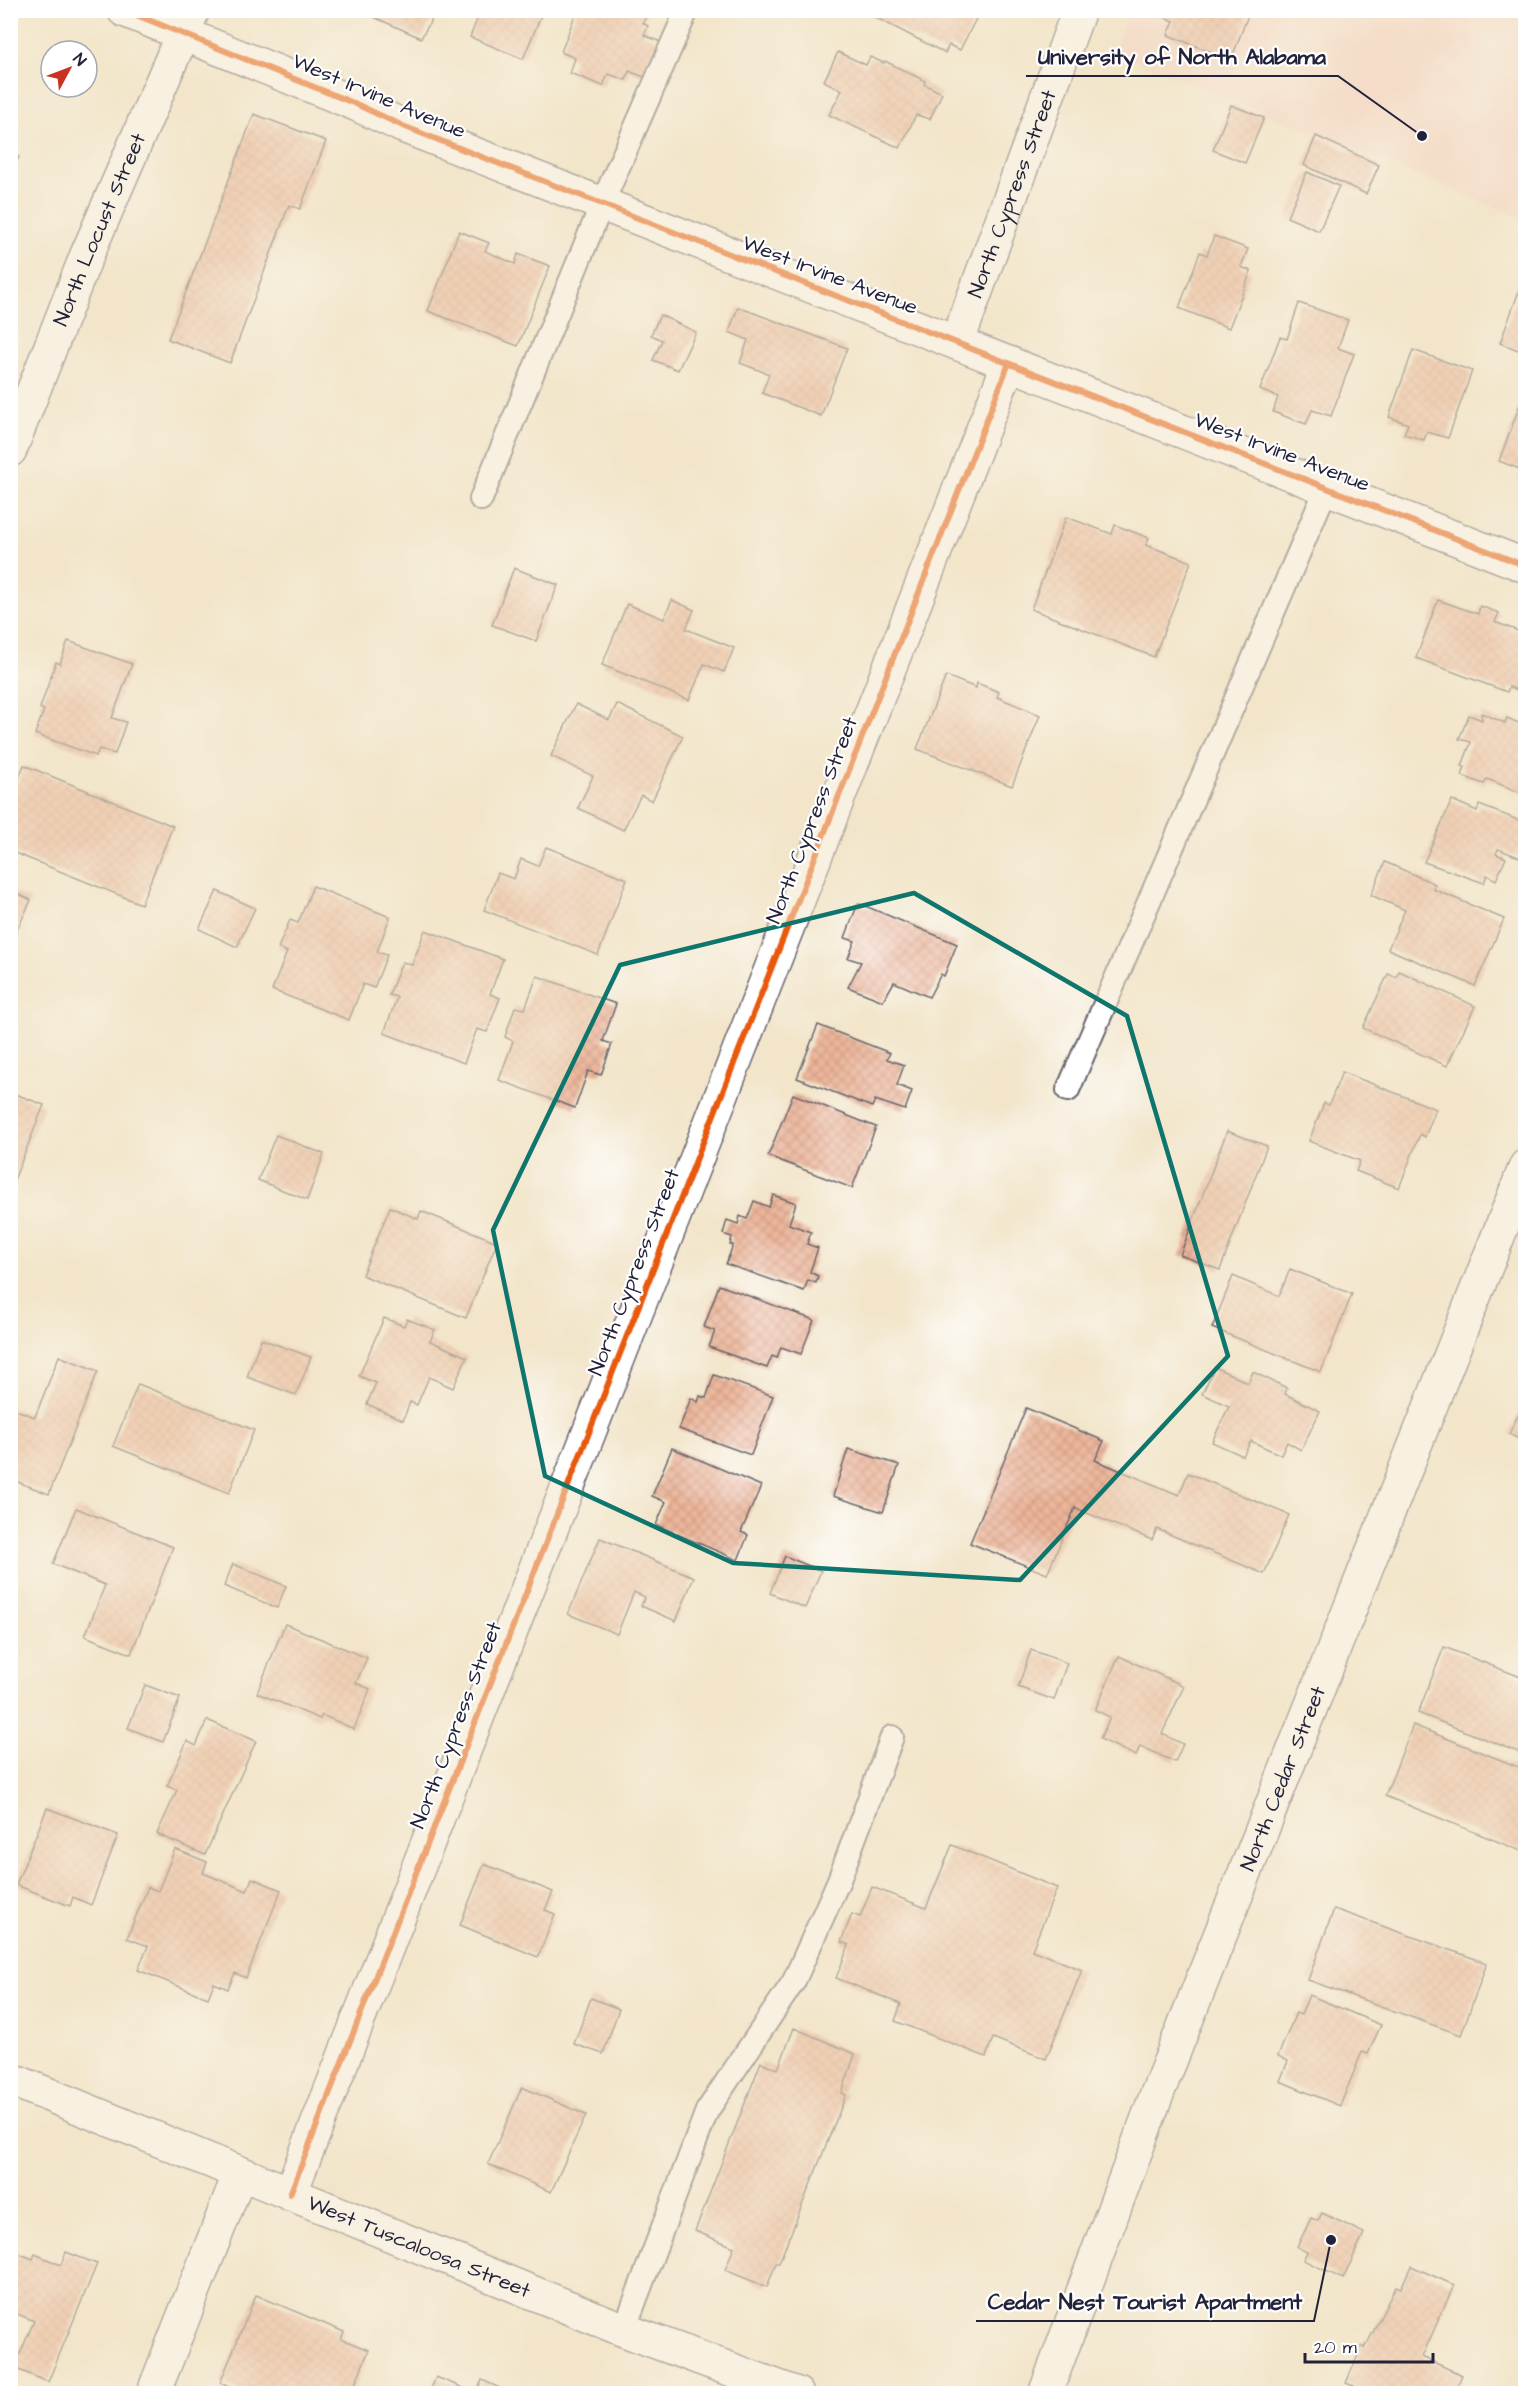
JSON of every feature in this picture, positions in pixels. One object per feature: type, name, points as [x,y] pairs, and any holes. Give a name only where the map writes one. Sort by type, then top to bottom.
[{"type":"street","name":"West Irvine Avenue","points":[[124,10],[188,22],[403,126],[1526,566]]},
{"type":"street","name":"North Cypress Street","points":[[957,343],[1079,10]]},
{"type":"street","name":"North Locust Street","points":[[10,450],[86,257],[188,22]]},
{"type":"street","name":"North Cypress Street","points":[[290,2194],[1009,363]]},
{"type":"street","name":"North Cedar Street","points":[[1045,2394],[1155,2099],[1526,1166]]},
{"type":"street","name":"West Tuscaloosa Street","points":[[10,2079],[624,2330],[797,2394]]},
{"type":"street","points":[[153,2394],[240,2173]]},
{"type":"lane","points":[[481,499],[602,204],[687,10]]},
{"type":"lane","points":[[1068,1090],[1327,487]]},
{"type":"lane","points":[[624,2330],[707,2111],[794,1981],[839,1880],[892,1737]]},
{"type":"highlighted area","points":[[914,893],[1127,1016],[1228,1356],[1020,1580],[733,1563],[545,1476],[493,1230],[620,965]]},
{"type":"shaded area","points":[[1129,11],[1525,11],[1525,219],[1113,52]]},
{"type":"building","points":[[377,10],[437,10],[421,38],[374,17]]},
{"type":"building","points":[[481,10],[546,10],[542,13],[523,59],[470,37]]},
{"type":"building","points":[[577,10],[648,12],[643,23],[648,26],[644,35],[663,43],[649,79],[629,71],[626,80],[608,74],[603,86],[570,73],[575,58],[561,52]]},
{"type":"building","points":[[861,10],[980,11],[960,50],[949,45],[945,53]]},
{"type":"building","points":[[1169,10],[1250,10],[1231,60],[1168,35],[1174,21],[1166,18]]},
{"type":"building","points":[[838,52],[866,65],[870,57],[884,63],[885,61],[925,81],[924,84],[942,93],[930,119],[916,115],[900,148],[829,115],[842,90],[824,81]]},
{"type":"building","points":[[1231,105],[1264,118],[1245,163],[1213,150]]},
{"type":"building","points":[[254,114],[326,141],[300,209],[289,205],[230,363],[168,339]]},
{"type":"building","points":[[1316,136],[1379,165],[1366,194],[1304,165]]},
{"type":"building","points":[[10,153],[19,157],[10,176]]},
{"type":"building","points":[[1307,172],[1339,186],[1319,231],[1287,217]]},
{"type":"building","points":[[459,231],[489,243],[485,251],[515,264],[518,254],[550,266],[518,346],[428,311]]},
{"type":"building","points":[[1214,236],[1248,249],[1241,267],[1251,271],[1229,328],[1179,308],[1200,252],[1207,255]]},
{"type":"building","points":[[1522,283],[1526,284],[1526,353],[1500,343]]},
{"type":"building","points":[[1299,303],[1348,320],[1338,348],[1354,354],[1331,416],[1312,410],[1306,424],[1273,412],[1278,397],[1260,390],[1280,337],[1287,339]]},
{"type":"building","points":[[738,307],[847,348],[821,416],[762,393],[769,374],[740,363],[748,340],[729,332]]},
{"type":"building","points":[[660,315],[696,332],[678,370],[653,360],[662,340],[651,335]]},
{"type":"building","points":[[1413,350],[1472,371],[1448,438],[1427,432],[1424,440],[1404,434],[1408,424],[1389,417]]},
{"type":"building","points":[[1525,391],[1526,482],[1518,480],[1522,470],[1499,461]]},
{"type":"building","points":[[1066,517],[1112,534],[1115,525],[1149,538],[1146,545],[1191,562],[1154,657],[1031,609]]},
{"type":"building","points":[[514,568],[558,585],[536,641],[492,625]]},
{"type":"building","points":[[672,600],[694,610],[686,629],[734,648],[724,672],[704,664],[689,700],[602,665],[627,604],[664,619]]},
{"type":"building","points":[[1438,600],[1478,614],[1480,606],[1499,613],[1495,622],[1518,631],[1520,625],[1526,627],[1526,693],[1509,687],[1507,692],[1416,658]]},
{"type":"building","points":[[68,641],[132,664],[112,718],[126,722],[115,754],[99,749],[96,756],[35,734],[44,710],[40,708],[56,662],[60,664]]},
{"type":"building","points":[[946,676],[976,688],[977,683],[999,692],[997,697],[1040,715],[1012,786],[917,749]]},
{"type":"building","points":[[576,704],[609,720],[617,704],[683,736],[652,801],[641,795],[623,830],[578,808],[593,776],[551,756]]},
{"type":"building","points":[[1481,713],[1505,723],[1507,718],[1526,726],[1526,795],[1487,779],[1484,784],[1462,776],[1465,767],[1462,766],[1471,742],[1459,739],[1469,715],[1482,720]]},
{"type":"building","points":[[24,765],[173,826],[141,904],[10,851],[10,785],[15,787]]},
{"type":"building","points":[[1452,800],[1477,811],[1479,805],[1526,823],[1526,860],[1498,849],[1496,854],[1506,858],[1496,880],[1487,875],[1484,883],[1424,862]]},
{"type":"building","points":[[546,847],[627,879],[598,955],[484,910],[498,873],[514,879],[521,859],[538,866]]},
{"type":"building","points":[[1385,862],[1435,884],[1433,889],[1504,919],[1475,986],[1388,949],[1405,910],[1371,895]]},
{"type":"building","points":[[313,886],[390,917],[377,952],[387,955],[374,988],[363,984],[349,1020],[272,990],[287,952],[278,948],[290,920],[298,923]]},
{"type":"building","points":[[10,890],[31,900],[10,945]]},
{"type":"building","points":[[217,891],[255,908],[237,947],[199,929]]},
{"type":"building","points":[[858,903],[957,944],[944,976],[941,974],[929,997],[894,982],[883,1001],[848,987],[861,962],[848,958],[855,941],[845,938]]},
{"type":"building","points":[[425,930],[503,959],[490,994],[500,998],[487,1032],[477,1029],[464,1063],[384,1033],[397,997],[389,995],[402,962],[412,965]]},
{"type":"building","points":[[1399,971],[1475,1006],[1447,1066],[1363,1028],[1388,974],[1396,977]]},
{"type":"building","points":[[537,976],[616,1004],[603,1041],[612,1044],[601,1075],[588,1071],[575,1108],[499,1080],[513,1041],[505,1037],[515,1007],[525,1009]]},
{"type":"building","points":[[818,1025],[890,1053],[887,1059],[904,1065],[897,1085],[912,1091],[905,1110],[875,1100],[872,1107],[797,1078]]},
{"type":"building","points":[[1342,1072],[1436,1109],[1425,1137],[1420,1134],[1399,1188],[1356,1171],[1360,1161],[1309,1141],[1324,1103],[1329,1105]]},
{"type":"building","points":[[10,1092],[44,1105],[12,1185],[10,1184]]},
{"type":"building","points":[[793,1094],[876,1127],[852,1188],[768,1156]]},
{"type":"building","points":[[1227,1131],[1267,1146],[1220,1270],[1180,1255]]},
{"type":"building","points":[[276,1135],[324,1154],[307,1200],[258,1180]]},
{"type":"building","points":[[773,1195],[796,1203],[789,1224],[811,1232],[807,1244],[818,1248],[810,1272],[818,1276],[816,1283],[808,1280],[804,1291],[726,1264],[733,1245],[730,1245],[732,1237],[723,1234],[727,1220],[738,1224],[740,1216],[747,1219],[754,1201],[769,1207]]},
{"type":"building","points":[[390,1207],[418,1219],[421,1211],[497,1242],[466,1318],[362,1275]]},
{"type":"building","points":[[1290,1269],[1352,1294],[1321,1372],[1212,1328],[1233,1276],[1279,1296]]},
{"type":"building","points":[[719,1285],[814,1320],[801,1354],[781,1347],[777,1358],[772,1356],[767,1368],[709,1347],[715,1331],[704,1327]]},
{"type":"building","points":[[384,1318],[404,1326],[407,1319],[435,1330],[430,1341],[467,1357],[453,1388],[429,1377],[417,1405],[410,1402],[403,1420],[367,1404],[376,1383],[359,1376]]},
{"type":"building","points":[[261,1339],[311,1357],[296,1395],[247,1377]]},
{"type":"building","points":[[59,1356],[98,1371],[49,1494],[10,1479],[10,1410],[11,1408],[35,1417]]},
{"type":"building","points":[[1215,1367],[1248,1383],[1253,1372],[1287,1388],[1285,1394],[1320,1411],[1301,1450],[1287,1442],[1281,1455],[1251,1441],[1243,1456],[1212,1442],[1229,1406],[1202,1394]]},
{"type":"building","points":[[714,1375],[773,1396],[751,1455],[679,1429],[691,1398],[698,1402],[700,1396],[706,1398]]},
{"type":"building","points":[[138,1384],[254,1430],[229,1493],[113,1446]]},
{"type":"building","points":[[1526,1399],[1526,1452],[1521,1450],[1525,1442],[1509,1434]]},
{"type":"building","points":[[1026,1408],[1104,1441],[1095,1460],[1179,1495],[1188,1473],[1289,1515],[1264,1574],[1157,1529],[1152,1540],[1075,1508],[1047,1574],[970,1543]]},
{"type":"building","points":[[672,1448],[761,1486],[741,1532],[748,1535],[738,1560],[656,1525],[666,1502],[652,1496]]},
{"type":"building","points":[[848,1449],[899,1465],[883,1512],[833,1496]]},
{"type":"building","points":[[76,1508],[173,1547],[131,1654],[85,1636],[105,1585],[53,1564]]},
{"type":"building","points":[[600,1538],[694,1577],[676,1621],[641,1606],[645,1597],[634,1592],[617,1634],[568,1614]]},
{"type":"building","points":[[785,1556],[821,1571],[805,1608],[770,1593]]},
{"type":"building","points":[[233,1564],[286,1586],[277,1608],[224,1586]]},
{"type":"building","points":[[285,1624],[367,1658],[356,1683],[370,1689],[354,1729],[322,1715],[320,1719],[257,1693]]},
{"type":"building","points":[[1444,1647],[1526,1679],[1526,1755],[1418,1713]]},
{"type":"building","points":[[1031,1650],[1067,1663],[1054,1700],[1018,1687]]},
{"type":"building","points":[[1119,1656],[1184,1686],[1162,1734],[1183,1744],[1175,1762],[1140,1746],[1136,1756],[1100,1739],[1110,1717],[1095,1710]]},
{"type":"building","points":[[145,1685],[180,1698],[163,1742],[128,1728]]},
{"type":"building","points":[[207,1720],[256,1741],[205,1855],[157,1834],[177,1790],[167,1786],[187,1741],[196,1746]]},
{"type":"building","points":[[1413,1725],[1526,1770],[1526,1853],[1385,1796]]},
{"type":"building","points":[[47,1808],[118,1835],[91,1905],[73,1897],[70,1906],[16,1885]]},
{"type":"building","points":[[952,1845],[1057,1888],[1032,1950],[1082,1970],[1046,2059],[993,2038],[986,2057],[895,2021],[901,2004],[836,1978],[849,1945],[841,1942],[852,1914],[860,1917],[872,1887],[926,1908]]},
{"type":"building","points":[[175,1849],[207,1862],[203,1873],[247,1891],[252,1878],[281,1890],[246,1978],[235,1973],[228,1989],[214,1983],[208,1998],[138,1970],[148,1946],[127,1938],[148,1887],[158,1891]]},
{"type":"building","points":[[484,1864],[553,1892],[545,1910],[555,1914],[538,1957],[460,1925]]},
{"type":"building","points":[[1334,1909],[1487,1963],[1461,2035],[1308,1980]]},
{"type":"building","points":[[1309,1995],[1381,2025],[1368,2054],[1362,2052],[1340,2106],[1280,2081],[1288,2061],[1278,2056],[1296,2013],[1301,2015]]},
{"type":"building","points":[[591,1998],[619,2009],[603,2054],[574,2044]]},
{"type":"building","points":[[794,2028],[855,2054],[842,2093],[846,2095],[779,2263],[776,2263],[767,2287],[725,2270],[734,2247],[695,2231],[761,2062],[778,2069]]},
{"type":"building","points":[[522,2087],[586,2115],[551,2192],[488,2164]]},
{"type":"building","points":[[1322,2213],[1364,2233],[1343,2279],[1303,2260],[1307,2252],[1297,2247],[1311,2218],[1318,2221]]},
{"type":"building","points":[[10,2250],[33,2259],[35,2254],[61,2265],[66,2252],[97,2264],[48,2382],[14,2368],[34,2321],[10,2311]]},
{"type":"building","points":[[1411,2266],[1454,2285],[1422,2357],[1462,2375],[1455,2392],[1458,2394],[1351,2394],[1354,2386],[1346,2383],[1362,2346],[1365,2348],[1396,2286],[1401,2288]]},
{"type":"building","points":[[256,2295],[344,2332],[341,2339],[369,2350],[351,2394],[320,2394],[313,2391],[312,2394],[245,2394],[220,2383]]},
{"type":"building","points":[[436,2377],[476,2393],[482,2380],[513,2394],[429,2394]]},
{"type":"cycle path","points":[[124,10],[356,104],[403,126],[1526,566]]},
{"type":"cycle path","points":[[290,2194],[1009,363]]},
{"type":"place","name":"University of North Alabama","points":[[1422,136]]},
{"type":"place","name":"Cedar Nest Tourist Apartment","points":[[1331,2240]]}]
